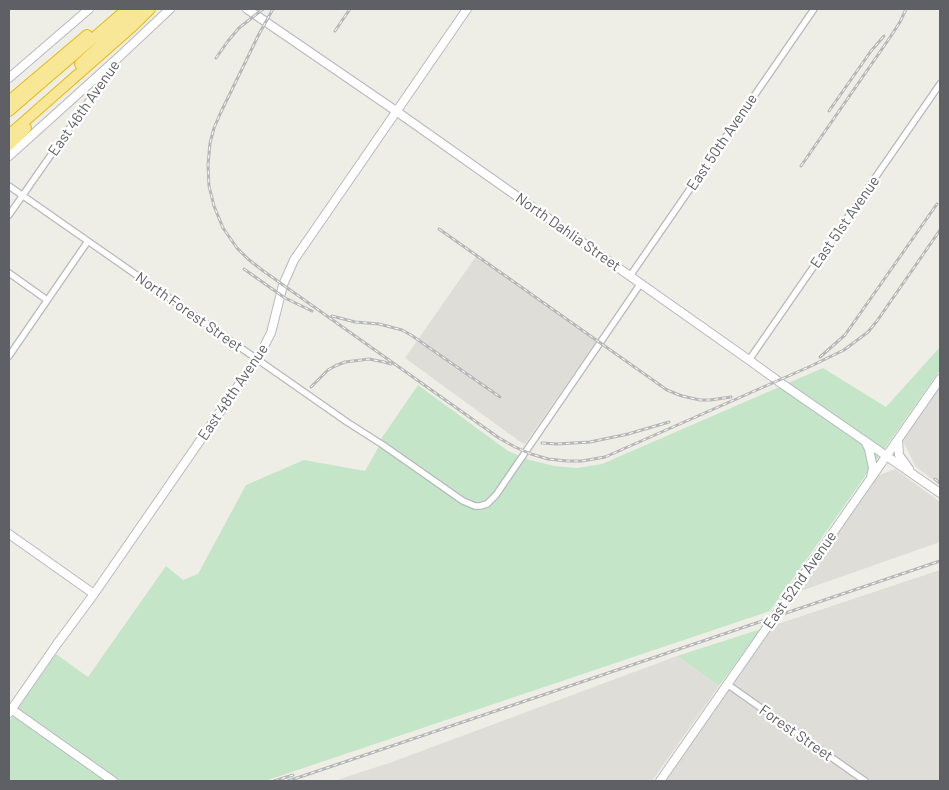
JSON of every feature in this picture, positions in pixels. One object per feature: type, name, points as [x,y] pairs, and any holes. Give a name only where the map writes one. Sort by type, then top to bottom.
[{"type":"highway","points":[[9,101],[118,9]]},
{"type":"highway","points":[[9,111],[127,9]]},
{"type":"highway","points":[[9,126],[45,96],[140,9]]},
{"type":"highway","points":[[9,145],[150,9]]},
{"type":"highway","points":[[9,135],[105,51]]},
{"type":"highway","points":[[9,94],[16,87],[40,74]]},
{"type":"street","points":[[9,78],[89,9]]},
{"type":"street","name":"East 46th Avenue","points":[[9,215],[99,86],[113,62],[170,9]]},
{"type":"street","name":"North Dahlia Street","points":[[247,9],[396,111],[940,493]]},
{"type":"street","name":"East 48th Avenue","points":[[11,707],[94,594],[257,359],[270,333],[279,294],[290,267],[467,9]]},
{"type":"street","name":"East 50th Avenue","points":[[630,276],[814,9]]},
{"type":"street","points":[[9,156],[113,62]]},
{"type":"street","name":"East 51st Avenue","points":[[749,360],[940,84]]},
{"type":"street","name":"North Forest Street","points":[[9,186],[472,506],[480,506],[489,502],[496,495],[641,284]]},
{"type":"street","points":[[9,356],[88,241]]},
{"type":"street","points":[[9,273],[47,300]]},
{"type":"street","name":"East 52nd Avenue","points":[[660,781],[940,379]]},
{"type":"street","points":[[898,440],[900,455],[911,472],[918,478]]},
{"type":"street","points":[[865,441],[869,449],[873,468],[868,483]]},
{"type":"street","points":[[9,534],[94,594]]},
{"type":"street","name":"Forest Street","points":[[727,684],[865,781]]},
{"type":"street","points":[[11,707],[113,781]]},
{"type":"shaded area","points":[[477,255],[597,340],[525,444],[405,358]]},
{"type":"shaded area","points":[[940,384],[940,485],[916,467],[902,439]]},
{"type":"shaded area","points":[[895,469],[940,502],[940,542],[795,593],[877,476]]},
{"type":"shaded area","points":[[940,570],[940,781],[665,781],[772,626]]},
{"type":"shaded area","points":[[677,656],[719,686],[652,781],[334,781],[392,762]]},
{"type":"green space","points":[[940,347],[940,370],[770,611],[265,781],[9,781],[9,721],[56,654],[88,677],[166,566],[183,580],[198,574],[246,485],[304,460],[365,471],[381,439],[418,385],[508,451],[530,460],[554,466],[577,468],[602,464],[823,368],[886,407]]},
{"type":"green space","points":[[761,629],[719,686],[677,656]]},
{"type":"railway","points":[[216,58],[239,28],[263,9]]},
{"type":"railway","points":[[273,9],[221,112],[210,143],[209,186],[214,206],[223,228],[237,248],[262,270],[499,438],[531,454],[548,459],[567,461],[582,461],[605,457],[844,350],[868,332],[877,321],[940,230]]},
{"type":"railway","points":[[335,31],[350,9]]},
{"type":"railway","points":[[801,166],[891,36],[906,9]]},
{"type":"railway","points":[[829,111],[871,51],[884,36]]},
{"type":"railway","points":[[820,357],[845,335],[937,204]]},
{"type":"railway","points":[[439,229],[667,390],[700,400],[731,397]]},
{"type":"railway","points":[[244,269],[285,298],[312,311]]},
{"type":"railway","points":[[332,316],[402,330],[500,397]]},
{"type":"railway","points":[[311,387],[328,370],[345,362],[369,359],[391,364]]},
{"type":"railway","points":[[542,443],[590,442],[628,434],[669,422]]},
{"type":"railway","points":[[935,479],[940,483]]},
{"type":"railway","points":[[288,781],[940,561]]},
{"type":"railway","points":[[274,781],[293,775]]}]
